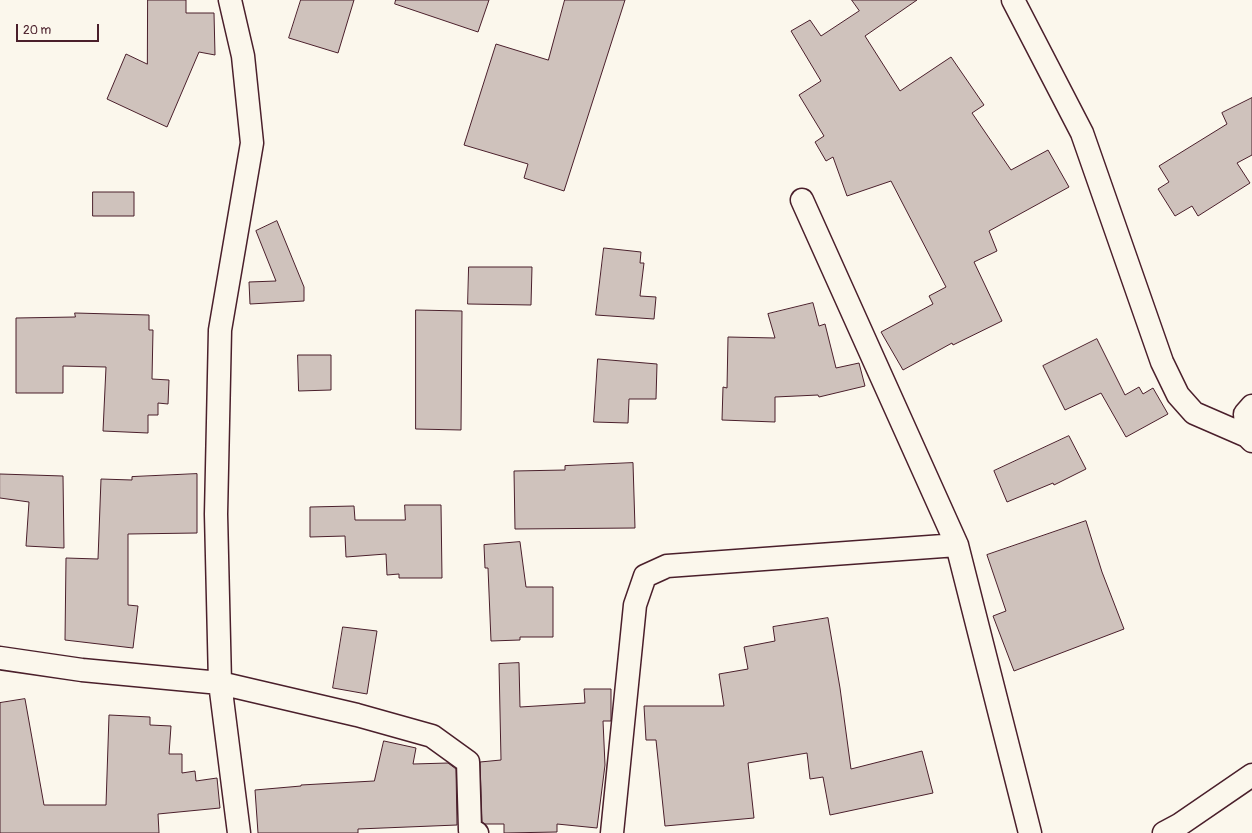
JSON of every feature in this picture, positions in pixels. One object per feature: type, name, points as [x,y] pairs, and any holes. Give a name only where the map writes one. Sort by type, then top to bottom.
[{"type":"street","points":[[230,0],[243,56],[252,143],[220,330],[216,514],[220,683],[239,833]]},
{"type":"street","points":[[1013,0],[1082,133],[1162,362],[1178,395],[1194,413],[1250,438]]},
{"type":"street","points":[[802,200],[957,545],[1030,833]]},
{"type":"street","points":[[1250,438],[1245,414],[1252,406]]},
{"type":"street","points":[[612,833],[635,605],[645,576],[667,566],[957,545]]},
{"type":"street","points":[[0,658],[82,670],[220,683],[357,715],[432,736],[468,762],[470,830],[477,833]]},
{"type":"street","points":[[1164,833],[1179,825],[1252,775]]},
{"type":"building","points":[[148,0],[186,0],[186,13],[214,13],[215,55],[199,52],[167,127],[107,99],[126,54],[147,64]]},
{"type":"building","points":[[301,0],[354,0],[338,53],[289,38]]},
{"type":"building","points":[[396,0],[489,0],[478,32],[395,4]]},
{"type":"building","points":[[565,0],[625,0],[564,191],[524,178],[528,164],[464,145],[496,44],[548,60]]},
{"type":"building","points":[[852,0],[917,0],[865,36],[900,91],[951,57],[984,105],[972,113],[1011,170],[1048,150],[1069,187],[989,231],[997,251],[974,262],[1002,321],[953,345],[952,343],[903,370],[881,332],[933,304],[929,296],[946,287],[891,181],[847,196],[833,157],[826,161],[815,142],[824,136],[799,95],[821,81],[791,31],[810,20],[821,36],[859,11]]},
{"type":"building","points":[[1252,98],[1252,155],[1237,163],[1250,183],[1198,216],[1192,206],[1175,216],[1158,189],[1169,182],[1159,166],[1227,124],[1222,113]]},
{"type":"building","points":[[93,192],[134,192],[134,216],[93,216]]},
{"type":"building","points":[[277,221],[304,287],[304,301],[250,304],[249,282],[276,281],[256,231]]},
{"type":"building","points":[[604,248],[641,252],[640,263],[644,263],[640,296],[656,297],[654,319],[596,315]]},
{"type":"building","points":[[469,267],[532,267],[531,305],[468,304]]},
{"type":"building","points":[[813,303],[819,326],[825,324],[836,368],[859,363],[865,386],[819,397],[818,395],[775,397],[775,422],[722,420],[723,387],[727,388],[728,337],[775,338],[768,314]]},
{"type":"building","points":[[416,310],[462,311],[461,430],[416,429]]},
{"type":"building","points":[[75,313],[149,315],[149,330],[153,330],[152,379],[169,380],[168,404],[158,403],[158,415],[148,415],[148,433],[103,431],[106,367],[63,366],[63,393],[16,393],[16,318],[75,317]]},
{"type":"building","points":[[1097,339],[1125,395],[1139,387],[1143,394],[1153,388],[1168,414],[1126,437],[1101,393],[1065,410],[1043,366]]},
{"type":"building","points":[[298,355],[331,355],[331,390],[299,391]]},
{"type":"building","points":[[598,359],[657,364],[656,399],[629,399],[628,423],[594,422]]},
{"type":"building","points":[[1069,436],[1086,469],[1054,485],[1053,483],[1007,502],[994,471]]},
{"type":"building","points":[[633,463],[635,528],[515,529],[514,471],[565,470],[565,466]]},
{"type":"building","points":[[0,474],[63,476],[64,548],[26,546],[29,502],[0,498]]},
{"type":"building","points":[[197,474],[197,533],[128,534],[128,605],[138,606],[133,648],[65,640],[66,558],[98,559],[101,479],[132,480],[132,477]]},
{"type":"building","points":[[405,505],[441,505],[442,578],[399,578],[399,574],[387,575],[386,554],[346,557],[345,536],[310,537],[310,507],[354,506],[355,520],[405,520]]},
{"type":"building","points":[[1086,521],[1102,572],[1124,629],[1014,671],[993,616],[1006,611],[987,555]]},
{"type":"building","points":[[520,542],[526,587],[553,587],[553,637],[520,637],[520,640],[491,641],[488,568],[485,568],[484,545]]},
{"type":"building","points":[[828,618],[840,688],[851,769],[922,751],[933,793],[830,815],[823,777],[810,779],[807,753],[748,763],[754,818],[665,826],[656,740],[646,740],[644,706],[724,706],[719,674],[748,669],[744,647],[775,641],[773,627]]},
{"type":"building","points":[[343,627],[377,631],[367,694],[333,688]]},
{"type":"building","points":[[519,663],[520,707],[585,703],[584,689],[611,689],[611,721],[603,721],[605,765],[597,828],[557,824],[557,832],[504,833],[504,824],[485,824],[482,822],[480,762],[501,760],[499,664]]},
{"type":"building","points":[[25,699],[44,805],[106,805],[109,715],[150,717],[150,725],[171,726],[169,754],[182,754],[182,773],[195,771],[196,781],[217,778],[220,808],[158,814],[159,833],[0,833],[0,703]]},
{"type":"building","points":[[384,741],[416,748],[413,764],[448,763],[456,769],[457,825],[358,829],[358,833],[258,833],[255,790],[301,785],[374,781]]}]
